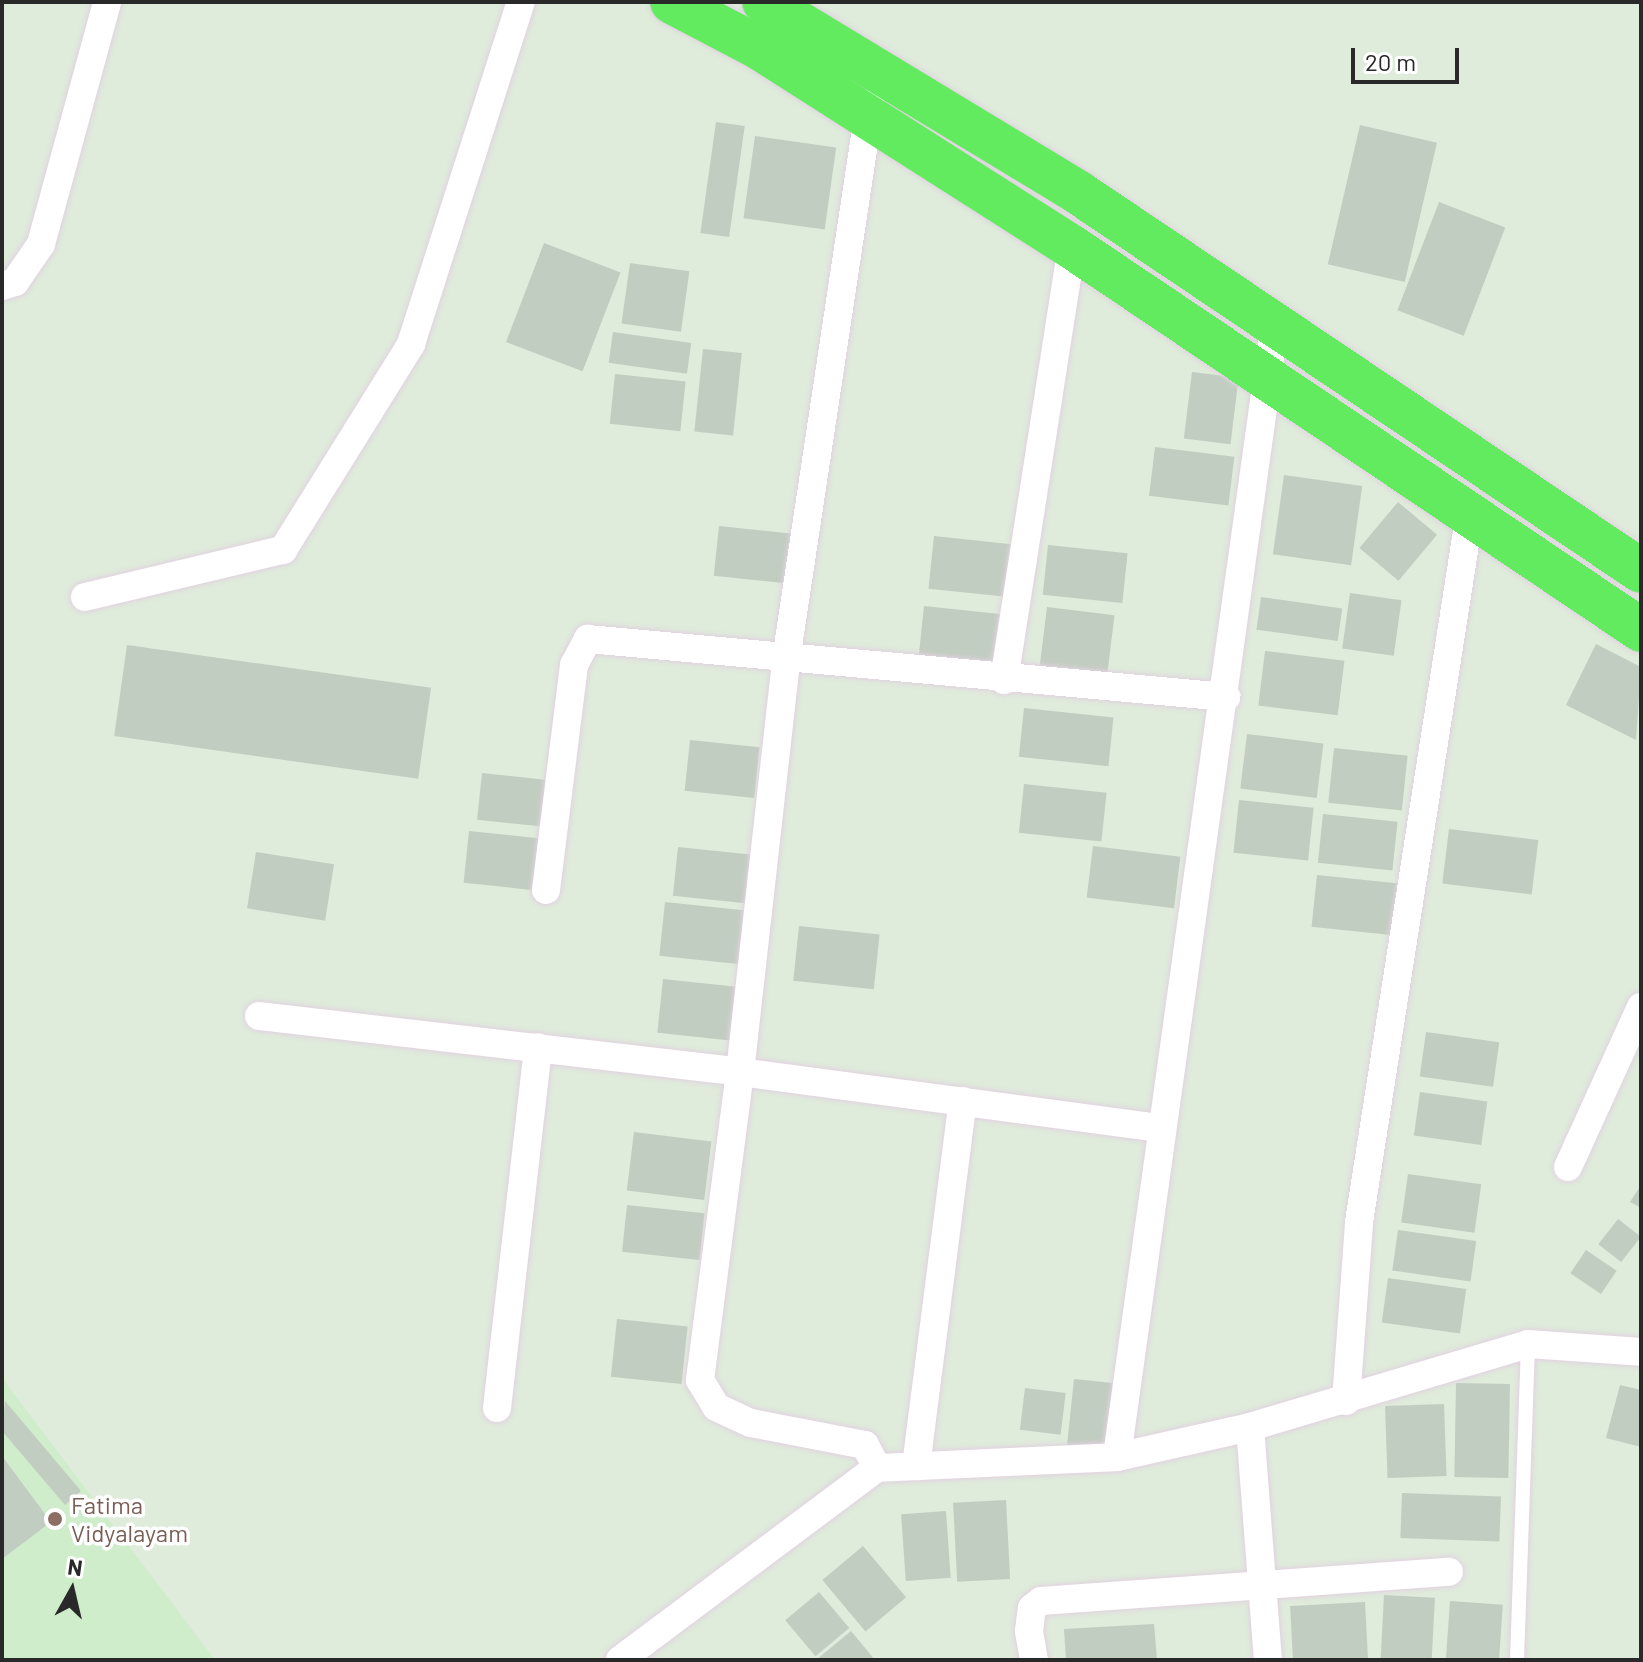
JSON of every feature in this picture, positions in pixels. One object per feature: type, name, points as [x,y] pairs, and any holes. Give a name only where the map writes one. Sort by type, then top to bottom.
[{"type":"main road","points":[[672,2],[868,117],[1072,247],[1268,375],[1641,630]]},
{"type":"main road","points":[[764,2],[876,67],[1275,322],[1641,571]]},
{"type":"street","points":[[2,286],[15,282],[41,244],[107,2]]},
{"type":"street","points":[[85,597],[283,550],[411,344],[521,2]]},
{"type":"street","points":[[876,67],[787,653],[740,1072],[700,1380],[716,1407],[751,1423],[865,1445],[877,1468]]},
{"type":"street","points":[[1004,680],[1072,247]]},
{"type":"street","points":[[1117,1457],[1161,1128],[1226,697],[1275,322]]},
{"type":"street","points":[[1346,1401],[1359,1222],[1470,512]]},
{"type":"street","points":[[546,890],[574,665],[588,639],[787,653],[1004,680],[1226,697]]},
{"type":"street","points":[[1568,1167],[1641,1007]]},
{"type":"street","points":[[259,1016],[740,1072],[1161,1128]]},
{"type":"street","points":[[497,1408],[538,1047]]},
{"type":"street","points":[[916,1466],[963,1101]]},
{"type":"street","points":[[620,1660],[877,1468],[1117,1457],[1250,1427],[1346,1401],[1528,1344],[1641,1352]]},
{"type":"street","points":[[1250,1427],[1268,1660]]},
{"type":"street","points":[[1034,1660],[1029,1631],[1032,1608],[1041,1601],[1262,1582],[1449,1572]]},
{"type":"lane","points":[[1517,1660],[1528,1344]]},
{"type":"shaded area","name":"Fatima Vidyalayam","points":[[2,1378],[215,1660],[2,1660]]},
{"type":"building","points":[[716,122],[745,126],[729,237],[700,233]]},
{"type":"building","points":[[1360,125],[1437,143],[1405,282],[1328,264]]},
{"type":"building","points":[[755,136],[836,147],[825,230],[743,218]]},
{"type":"building","points":[[1439,202],[1505,227],[1464,336],[1397,310]]},
{"type":"building","points":[[544,243],[621,272],[583,371],[506,342]]},
{"type":"building","points":[[630,263],[689,271],[681,332],[622,323]]},
{"type":"building","points":[[613,332],[691,343],[687,374],[609,363]]},
{"type":"building","points":[[703,349],[742,353],[733,436],[694,432]]},
{"type":"building","points":[[1192,372],[1239,378],[1230,444],[1184,439]]},
{"type":"building","points":[[615,374],[686,381],[680,431],[610,424]]},
{"type":"building","points":[[1155,447],[1234,457],[1228,505],[1149,496]]},
{"type":"building","points":[[1284,475],[1362,486],[1351,565],[1273,554]]},
{"type":"building","points":[[1398,502],[1437,535],[1399,581],[1359,548]]},
{"type":"building","points":[[719,526],[803,535],[797,585],[714,576]]},
{"type":"building","points":[[934,536],[1012,544],[1006,597],[928,589]]},
{"type":"building","points":[[1048,545],[1128,553],[1122,603],[1043,595]]},
{"type":"building","points":[[1350,593],[1401,600],[1394,656],[1342,648]]},
{"type":"building","points":[[1261,597],[1342,608],[1338,641],[1256,630]]},
{"type":"building","points":[[924,606],[1005,614],[999,666],[919,658]]},
{"type":"building","points":[[1047,607],[1114,615],[1107,676],[1040,668]]},
{"type":"building","points":[[1596,644],[1641,667],[1636,740],[1566,705]]},
{"type":"building","points":[[127,645],[431,688],[418,779],[114,736]]},
{"type":"building","points":[[1265,651],[1344,661],[1338,715],[1258,706]]},
{"type":"building","points":[[1024,708],[1114,717],[1108,766],[1019,757]]},
{"type":"building","points":[[1247,734],[1323,743],[1317,798],[1240,789]]},
{"type":"building","points":[[690,740],[760,747],[754,798],[685,791]]},
{"type":"building","points":[[1334,748],[1408,756],[1402,810],[1328,803]]},
{"type":"building","points":[[482,773],[555,781],[550,827],[477,820]]},
{"type":"building","points":[[1024,784],[1107,793],[1101,841],[1019,833]]},
{"type":"building","points":[[1239,800],[1314,808],[1308,861],[1233,853]]},
{"type":"building","points":[[1323,814],[1398,822],[1392,871],[1318,863]]},
{"type":"building","points":[[1449,829],[1538,840],[1532,895],[1442,884]]},
{"type":"building","points":[[469,831],[545,839],[539,891],[464,883]]},
{"type":"building","points":[[1093,846],[1180,857],[1174,908],[1087,898]]},
{"type":"building","points":[[678,847],[758,855],[752,904],[673,896]]},
{"type":"building","points":[[256,852],[334,864],[325,921],[247,908]]},
{"type":"building","points":[[1317,875],[1399,884],[1393,935],[1312,927]]},
{"type":"building","points":[[665,902],[746,910],[740,964],[659,956]]},
{"type":"building","points":[[799,926],[880,934],[874,989],[793,981]]},
{"type":"building","points":[[663,979],[739,987],[733,1041],[657,1033]]},
{"type":"building","points":[[1426,1032],[1499,1042],[1493,1087],[1420,1077]]},
{"type":"building","points":[[1420,1092],[1487,1101],[1481,1145],[1414,1136]]},
{"type":"building","points":[[634,1132],[711,1142],[704,1200],[627,1191]]},
{"type":"building","points":[[1408,1174],[1481,1184],[1474,1233],[1401,1223]]},
{"type":"building","points":[[1641,1185],[1641,1208],[1630,1202]]},
{"type":"building","points":[[627,1205],[705,1213],[700,1260],[622,1252]]},
{"type":"building","points":[[1618,1219],[1641,1237],[1621,1262],[1598,1244]]},
{"type":"building","points":[[1398,1230],[1476,1241],[1471,1282],[1392,1271]]},
{"type":"building","points":[[1586,1250],[1617,1271],[1601,1294],[1570,1273]]},
{"type":"building","points":[[1388,1278],[1466,1289],[1460,1334],[1382,1323]]},
{"type":"building","points":[[617,1319],[688,1326],[682,1384],[611,1377]]},
{"type":"building","points":[[1074,1379],[1113,1383],[1105,1459],[1066,1455]]},
{"type":"building","points":[[1456,1383],[1510,1384],[1508,1478],[1454,1477]]},
{"type":"building","points":[[1620,1385],[1641,1390],[1641,1447],[1606,1438]]},
{"type":"building","points":[[1025,1388],[1066,1393],[1061,1435],[1020,1430]]},
{"type":"building","points":[[5,1401],[81,1491],[65,1505],[2,1431]]},
{"type":"building","points":[[1444,1404],[1447,1476],[1388,1478],[1385,1406]]},
{"type":"building","points":[[2,1456],[51,1522],[2,1559]]},
{"type":"building","points":[[1402,1493],[1501,1496],[1499,1541],[1400,1538]]},
{"type":"building","points":[[1006,1500],[1010,1579],[957,1582],[953,1503]]},
{"type":"building","points":[[946,1511],[951,1578],[906,1581],[901,1514]]},
{"type":"building","points":[[863,1546],[906,1597],[865,1631],[822,1580]]},
{"type":"building","points":[[819,1592],[849,1628],[816,1656],[785,1620]]},
{"type":"building","points":[[1384,1595],[1435,1598],[1432,1660],[1381,1660]]},
{"type":"building","points":[[1450,1601],[1503,1605],[1499,1660],[1446,1660]]},
{"type":"building","points":[[1365,1602],[1368,1658],[1293,1660],[1290,1606]]},
{"type":"building","points":[[1154,1624],[1157,1660],[1066,1660],[1064,1629]]},
{"type":"building","points":[[851,1631],[875,1660],[816,1660]]},
{"type":"place","name":"Fatima Vidyalayam","points":[[55,1519]]}]
